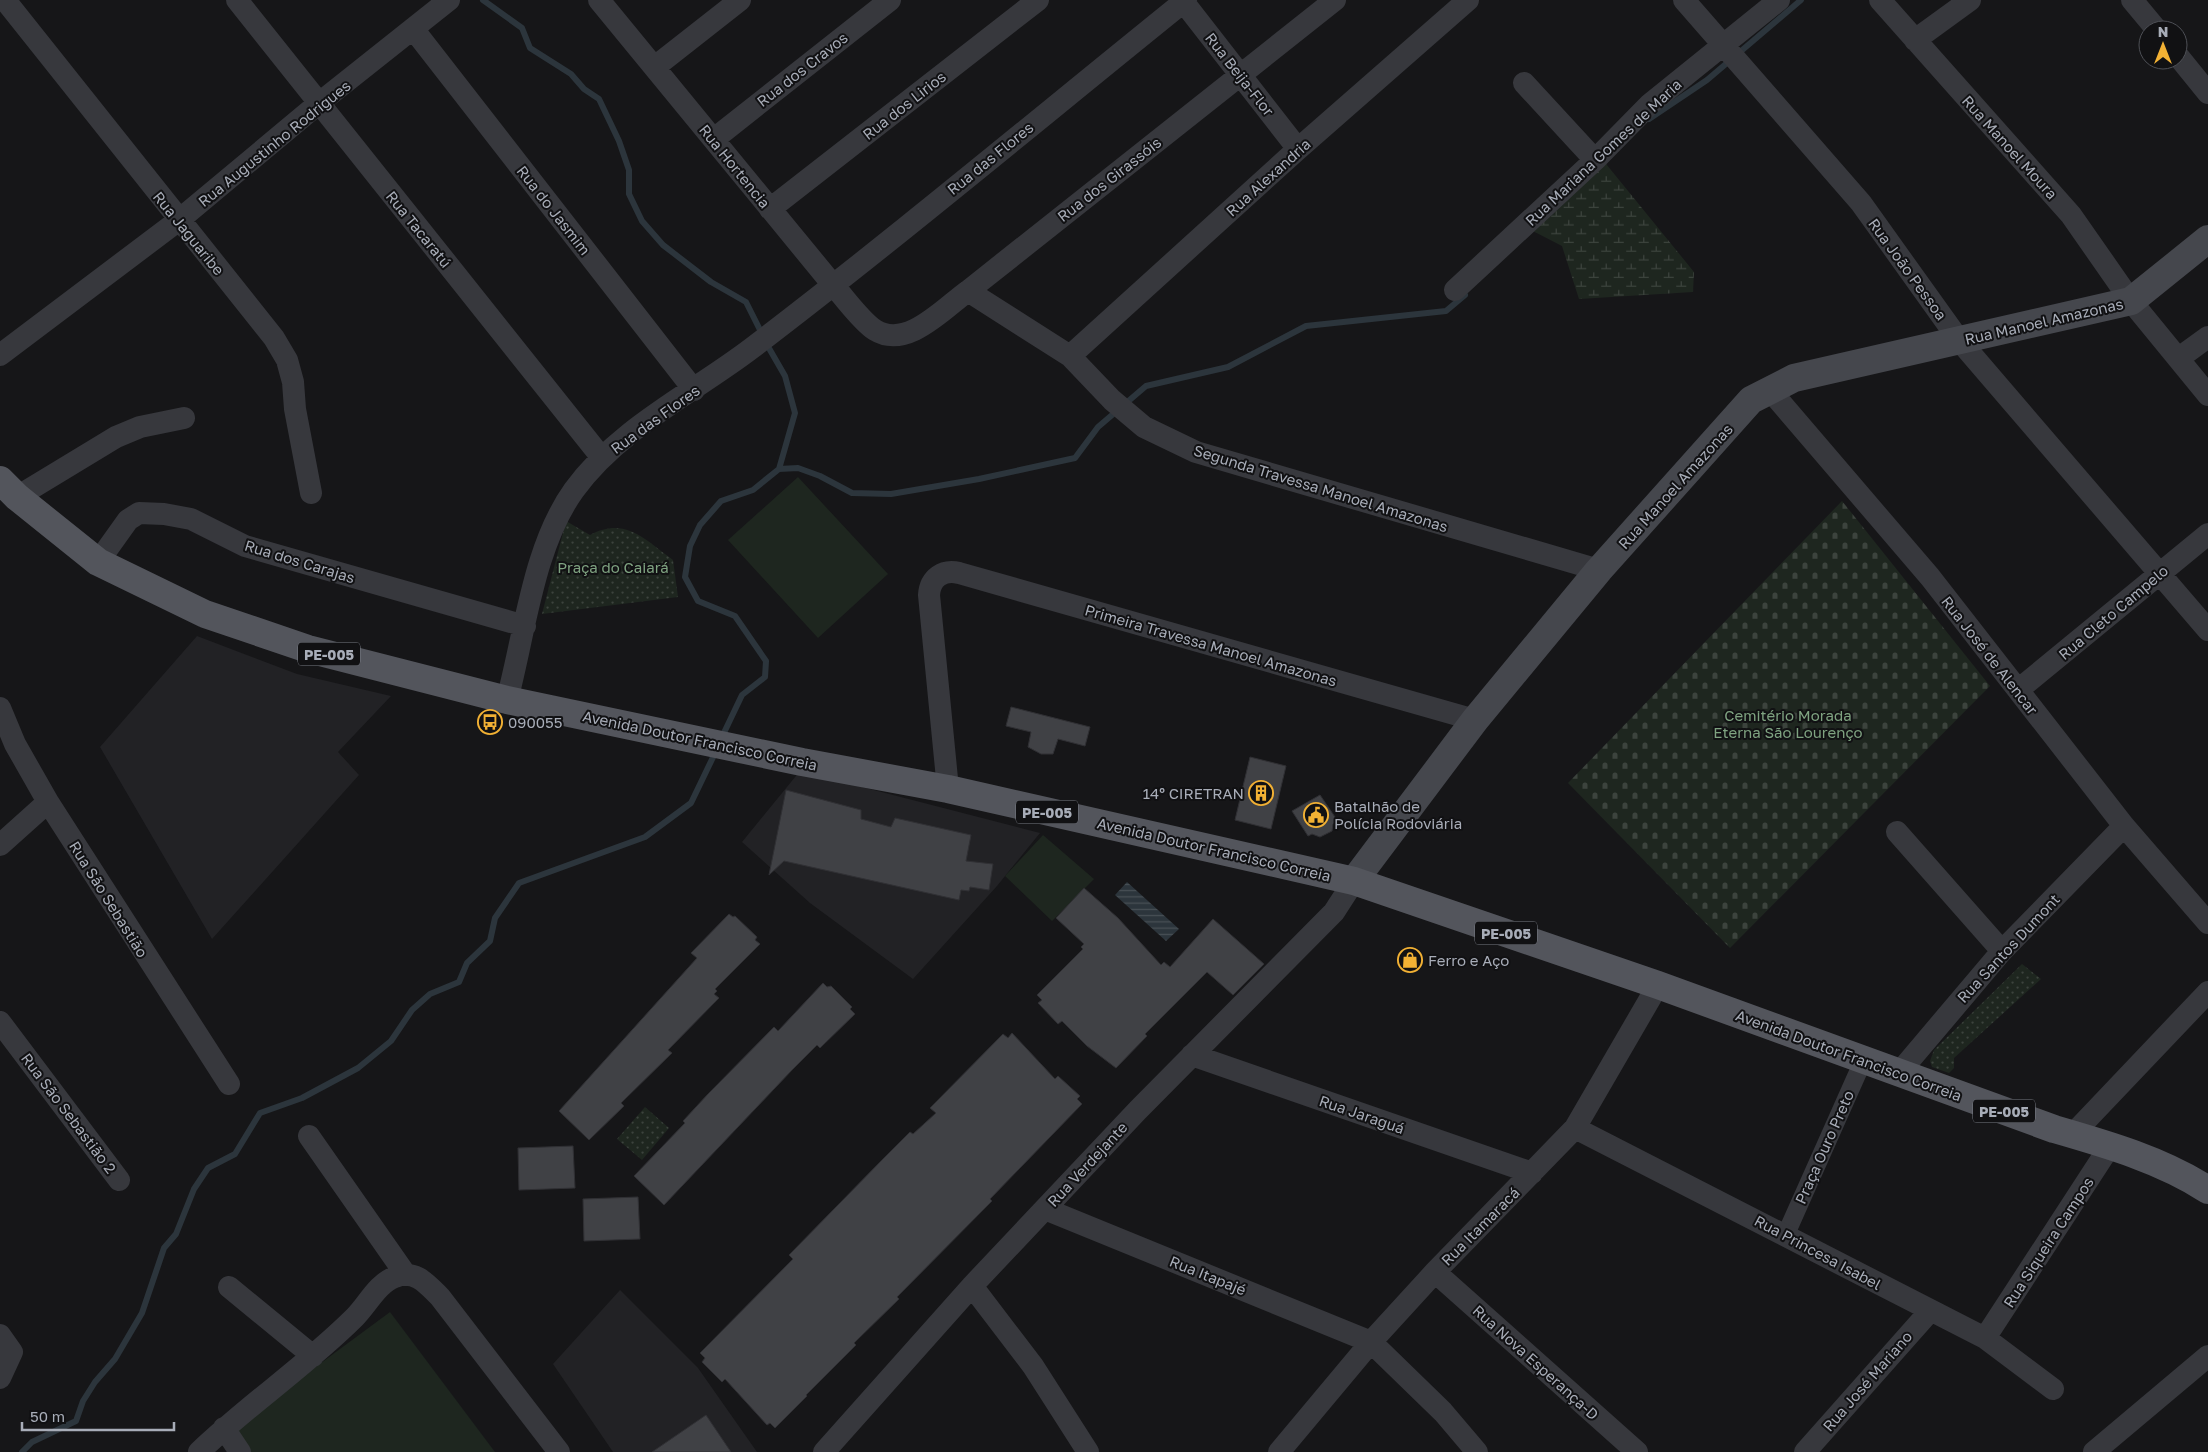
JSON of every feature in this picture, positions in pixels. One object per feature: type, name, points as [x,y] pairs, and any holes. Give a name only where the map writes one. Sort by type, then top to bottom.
[{"type":"main road","points":[[2131,301],[2208,239]]},
{"type":"main road","name":"Rua Manoel Amazonas","points":[[1354,880],[1475,720],[1599,570],[1751,400],[1769,389],[1794,378],[2131,301]]},
{"type":"main road","name":"Avenida Doutor Francisco Correia","points":[[8,489],[98,562],[215,617],[308,649],[507,700],[738,749],[948,789],[1354,880]]},
{"type":"main road","name":"PE-005","points":[[1354,880],[1658,986]]},
{"type":"main road","name":"Avenida Doutor Francisco Correia","points":[[1658,986],[1898,1074],[2110,1146],[2190,1178],[2208,1190]]},
{"type":"street","name":"Rua Jaguaribe","points":[[5,0],[274,338],[287,360],[293,382],[295,409],[311,493]]},
{"type":"street","name":"Rua Tacaratú","points":[[237,0],[602,458]]},
{"type":"street","name":"Rua Hortencia","points":[[600,0],[656,66],[833,285],[874,329]]},
{"type":"street","points":[[656,66],[740,0]]},
{"type":"street","name":"Rua dos Cravos","points":[[714,139],[890,0]]},
{"type":"street","name":"Rua dos Lirios","points":[[770,209],[1038,0]]},
{"type":"street","name":"Rua dos Girassóis","points":[[874,329],[896,336],[908,333],[968,291],[1335,0]]},
{"type":"street","name":"Rua João Pessoa","points":[[1684,0],[1860,203],[1959,340],[2208,630]]},
{"type":"street","name":"Rua Mariana Gomes de Maria","points":[[1456,290],[1595,160],[1650,104],[1779,0]]},
{"type":"street","name":"Rua Manoel Moura","points":[[1880,0],[2071,215],[2131,301],[2180,358],[2208,395]]},
{"type":"street","points":[[1915,40],[1970,0]]},
{"type":"street","points":[[2132,0],[2149,20]]},
{"type":"street","name":"Rua Augustinho Rodrigues","points":[[1,353],[180,220],[318,104],[414,30],[445,1]]},
{"type":"street","name":"Rua Beija-Flor","points":[[1184,1],[1298,149]]},
{"type":"street","name":"Rua das Flores","points":[[507,700],[539,567],[556,519],[575,489],[602,458],[640,426],[752,348],[833,285],[1184,1]]},
{"type":"street","name":"Rua Alexandria","points":[[1070,356],[1458,4]]},
{"type":"street","name":"Rua do Jasmim","points":[[414,30],[694,390]]},
{"type":"street","points":[[2188,68],[2208,93]]},
{"type":"street","points":[[1524,83],[1595,160]]},
{"type":"street","points":[[968,291],[1070,356]]},
{"type":"street","points":[[2180,358],[2208,337]]},
{"type":"street","name":"Segunda Travessa Manoel Amazonas","points":[[1070,356],[1112,400],[1144,427],[1196,452],[1599,570]]},
{"type":"street","name":"Rua José de Alencar","points":[[1769,389],[1930,577],[2124,826],[2208,923]]},
{"type":"street","points":[[8,489],[140,427],[184,418]]},
{"type":"street","name":"Rua dos Carajas","points":[[98,562],[128,520],[139,513],[164,514],[191,519],[245,546],[525,626]]},
{"type":"street","name":"Rua Cleto Campelo","points":[[2018,690],[2208,534]]},
{"type":"street","name":"Primeira Travessa Manoel Amazonas","points":[[948,789],[929,595],[932,583],[941,574],[947,572],[969,576],[1475,720]]},
{"type":"street","name":"Rua São Sebastião","points":[[0,708],[15,744],[48,802],[229,1084]]},
{"type":"street","points":[[0,846],[48,802]]},
{"type":"street","name":"Rua Santos Dumont","points":[[1898,1074],[2002,951],[2124,826]]},
{"type":"street","points":[[1897,832],[2002,951]]},
{"type":"street","name":"Rua Verdejante","points":[[834,1448],[972,1286],[1192,1055],[1334,912],[1354,880]]},
{"type":"street","name":"Rua Itamaracá","points":[[1280,1452],[1371,1342],[1435,1272],[1575,1128],[1658,986]]},
{"type":"street","points":[[2073,1134],[2208,992]]},
{"type":"street","name":"Rua São Sebastião 2","points":[[0,1022],[119,1180]]},
{"type":"street","name":"Rua Jaraguá","points":[[1192,1055],[1532,1174]]},
{"type":"street","name":"Praça Ouro Preto","points":[[1786,1234],[1863,1061]]},
{"type":"street","name":"Rua Princesa Isabel","points":[[1575,1128],[1786,1234],[1930,1311],[1985,1338],[2053,1390]]},
{"type":"street","points":[[309,1136],[406,1275]]},
{"type":"street","name":"Rua Siqueira Campos","points":[[1985,1338],[2110,1146]]},
{"type":"street","name":"Rua Itapajé","points":[[1045,1209],[1371,1342]]},
{"type":"street","name":"Rua Nova Esperança-D","points":[[1435,1272],[1637,1452]]},
{"type":"street","points":[[200,1452],[224,1428],[313,1356],[356,1316],[384,1284],[394,1277],[406,1275],[419,1276],[440,1297],[559,1452]]},
{"type":"street","points":[[972,1286],[1033,1366],[1088,1452]]},
{"type":"street","points":[[228,1287],[313,1356]]},
{"type":"street","name":"Rua José Mariano","points":[[1805,1452],[1930,1311]]},
{"type":"street","points":[[1371,1342],[1443,1412],[1477,1452]]},
{"type":"street","points":[[0,1378],[6,1344]]},
{"type":"street","points":[[2094,1452],[2208,1356]]},
{"type":"street","points":[[224,1428],[240,1452]]},
{"type":"shaded area","points":[[197,636],[297,674],[391,696],[338,752],[359,775],[212,939],[100,747]]},
{"type":"shaded area","points":[[800,771],[1040,833],[997,886],[913,979],[810,903],[742,842]]},
{"type":"shaded area","points":[[1127,882],[1179,929],[1166,941],[1115,895]]},
{"type":"shaded area","points":[[620,1290],[698,1368],[757,1452],[613,1452],[553,1364]]},
{"type":"green space","points":[[1602,159],[1694,272],[1693,292],[1579,299],[1562,246],[1531,230]]},
{"type":"green space","points":[[798,477],[888,574],[818,638],[728,540]]},
{"type":"green space","name":"Cemitério Morada Eterna São Lourenço","points":[[1842,501],[1990,686],[1730,948],[1568,783]]},
{"type":"green space","name":"Praça do Caiará","points":[[566,521],[590,535],[614,528],[625,529],[644,538],[673,560],[678,597],[542,614]]},
{"type":"green space","points":[[1043,835],[1094,879],[1052,921],[1005,876]]},
{"type":"green space","points":[[2022,964],[2041,979],[1954,1058],[1954,1068],[1949,1073],[1932,1067],[1930,1061],[1934,1050]]},
{"type":"green space","points":[[645,1107],[669,1128],[642,1160],[617,1139]]},
{"type":"green space","points":[[390,1312],[495,1452],[244,1452],[229,1431]]},
{"type":"building","points":[[1011,707],[1090,727],[1085,746],[1058,739],[1053,754],[1041,754],[1028,747],[1031,732],[1006,726]]},
{"type":"building","name":"14º CIRETRAN","points":[[1250,757],[1286,766],[1271,829],[1235,820]]},
{"type":"building","points":[[786,790],[861,810],[861,819],[891,827],[895,818],[971,835],[966,861],[993,864],[989,890],[970,887],[969,891],[961,890],[959,900],[784,861],[769,875]]},
{"type":"building","name":"Batalhão de Polícia Rodoviária","points":[[1320,795],[1337,820],[1333,824],[1332,831],[1320,837],[1312,834],[1308,836],[1292,811]]},
{"type":"building","points":[[1084,888],[1118,918],[1161,965],[1164,962],[1170,967],[1213,919],[1264,964],[1233,995],[1207,972],[1145,1034],[1147,1036],[1116,1068],[1087,1046],[1062,1021],[1058,1024],[1038,1003],[1042,1000],[1037,995],[1083,949],[1081,947],[1084,944],[1056,918]]},
{"type":"building","points":[[729,914],[733,917],[735,916],[757,937],[755,940],[760,944],[715,989],[717,991],[714,994],[719,998],[668,1050],[672,1053],[621,1103],[624,1106],[589,1140],[559,1111],[697,958],[691,953]]},
{"type":"building","points":[[823,983],[827,987],[831,986],[852,1007],[850,1009],[855,1014],[820,1048],[817,1045],[793,1069],[664,1205],[634,1176],[685,1123],[683,1121],[708,1094],[774,1027],[778,1031]]},
{"type":"building","points":[[1012,1033],[1055,1079],[1058,1076],[1080,1096],[1077,1099],[1082,1104],[990,1199],[992,1201],[897,1297],[899,1299],[854,1343],[856,1345],[807,1396],[775,1428],[770,1423],[767,1425],[725,1379],[722,1382],[702,1362],[705,1358],[700,1353],[793,1259],[789,1255],[882,1160],[910,1132],[913,1134],[936,1113],[930,1108],[1003,1034],[1008,1038]]},
{"type":"building","points":[[573,1146],[575,1188],[519,1190],[518,1148]]},
{"type":"building","points":[[638,1197],[640,1239],[584,1241],[583,1199]]},
{"type":"building","points":[[706,1415],[731,1452],[652,1452]]},
{"type":"waterway","points":[[483,0],[522,28],[530,48],[571,74],[584,89],[599,99],[619,141],[629,170],[629,194],[642,221],[663,245],[711,282],[746,302],[762,334]]},
{"type":"waterway","points":[[1649,119],[1707,80],[1801,0]]},
{"type":"waterway","points":[[721,739],[742,695],[765,677],[766,661],[735,616],[698,601],[685,577],[690,546],[700,525],[721,501],[753,490],[779,469],[798,468],[820,476],[852,493],[891,494],[979,479],[1075,458],[1098,427],[1146,386],[1228,367],[1306,326],[1446,311],[1465,295]]},
{"type":"waterway","points":[[766,343],[785,376],[795,413],[779,469]]},
{"type":"waterway","points":[[22,1452],[32,1442],[76,1421],[83,1401],[95,1382],[115,1359],[142,1313],[164,1248],[176,1234],[194,1189],[208,1168],[235,1154],[260,1113],[302,1098],[358,1068],[391,1041],[412,1010],[430,994],[459,982],[467,963],[490,941],[495,918],[519,883],[645,837],[691,803],[716,751]]},
{"type":"place","name":"090055","points":[[490,722]]},
{"type":"place","name":"14º CIRETRAN","points":[[1261,793]]},
{"type":"place","name":"Batalhão de Polícia Rodoviária","points":[[1316,815]]},
{"type":"place","name":"Ferro e Aço","points":[[1410,960]]}]
